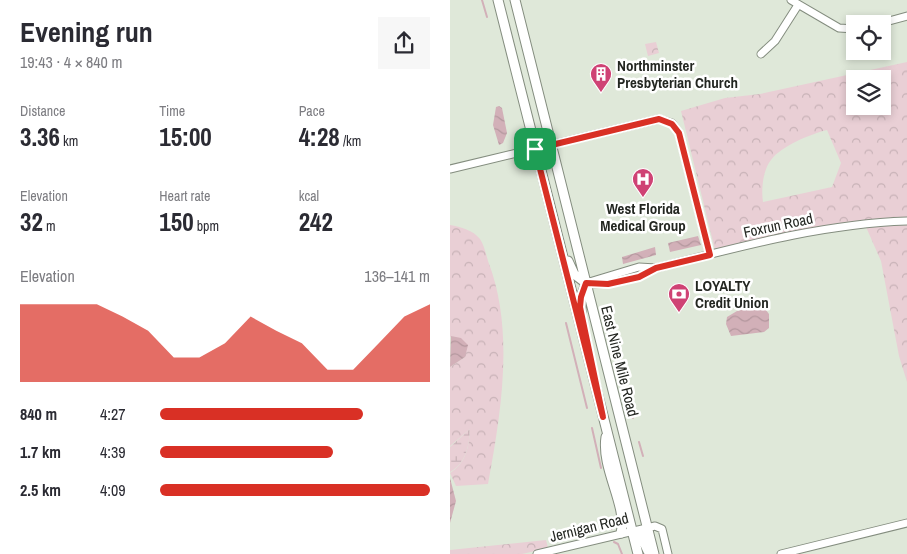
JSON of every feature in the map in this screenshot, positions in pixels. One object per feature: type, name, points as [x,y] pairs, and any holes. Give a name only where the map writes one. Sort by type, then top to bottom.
[{"type":"main road","name":"East Nine Mile Road","points":[[498,0],[638,554]]},
{"type":"main road","name":"East Nine Mile Road","points":[[515,0],[654,554]]},
{"type":"main road","points":[[542,174],[549,185],[570,266],[574,274],[586,283],[580,307],[603,417]]},
{"type":"main road","points":[[607,432],[604,451],[620,515],[621,533]]},
{"type":"main road","points":[[632,531],[640,534],[649,554]]},
{"type":"street","points":[[791,0],[839,28],[846,28]]},
{"type":"street","points":[[761,54],[775,41],[798,4]]},
{"type":"street","points":[[891,20],[907,16]]},
{"type":"street","points":[[450,169],[659,119],[672,124],[679,133],[710,255]]},
{"type":"street","name":"Foxrun Road","points":[[586,283],[608,284],[631,279],[656,268],[812,232],[907,221]]},
{"type":"street","points":[[780,554],[907,523]]},
{"type":"street","points":[[648,527],[658,526],[662,529],[668,554]]},
{"type":"street","name":"Jernigan Road","points":[[537,554],[648,527]]},
{"type":"green space","points":[[656,42],[659,53],[648,56],[645,44]]},
{"type":"green space","points":[[907,62],[907,218],[883,219],[810,229],[715,250],[681,111],[725,98],[760,94],[846,75],[846,115],[891,115],[891,70],[870,70]],"holes":[[[827,130],[841,163],[832,187],[763,202],[763,180],[768,164],[789,145]]]},
{"type":"green space","points":[[907,224],[907,382],[899,356],[881,261],[866,227]]},
{"type":"green space","points":[[450,225],[470,231],[481,241],[496,287],[501,315],[503,372],[501,400],[488,484],[456,486],[450,473],[460,464],[466,454],[470,429],[450,446],[450,367],[465,357],[452,336],[450,337]]},
{"type":"green space","points":[[470,429],[466,454],[460,464],[450,472],[450,447]]},
{"type":"green space","points":[[546,540],[548,548],[522,554],[450,554],[450,550]]},
{"type":"water","points":[[496,107],[502,108],[507,133],[503,143],[499,145],[493,125]]},
{"type":"water","points":[[698,236],[701,245],[670,252],[668,243]]},
{"type":"water","points":[[655,247],[656,255],[623,264],[622,257]]},
{"type":"water","points":[[762,305],[769,314],[769,328],[764,332],[731,336],[726,324],[727,317],[737,311]]},
{"type":"water","points":[[451,336],[461,338],[468,345],[465,357],[450,367]]},
{"type":"water","points":[[450,478],[456,501],[450,523]]},
{"type":"waterway","points":[[482,0],[487,17]]},
{"type":"waterway","points":[[566,323],[587,408]]},
{"type":"waterway","points":[[628,396],[633,418]]},
{"type":"waterway","points":[[592,428],[601,468]]},
{"type":"waterway","points":[[639,442],[643,456]]},
{"type":"waterway","points":[[612,529],[611,524],[613,523]]},
{"type":"waterway","points":[[614,542],[618,544],[622,554]]},
{"type":"place","name":"Northminster Presbyterian Church","points":[[601,93]]},
{"type":"place","name":"West Florida Medical Group","points":[[643,198]]},
{"type":"place","name":"LOYALTY Credit Union","points":[[679,313]]},
{"type":"route","points":[[659,119],[667,120],[676,127],[679,133],[710,255],[656,268],[639,277],[608,284],[586,283],[580,307],[603,417],[553,218],[535,149],[659,119]]}]
